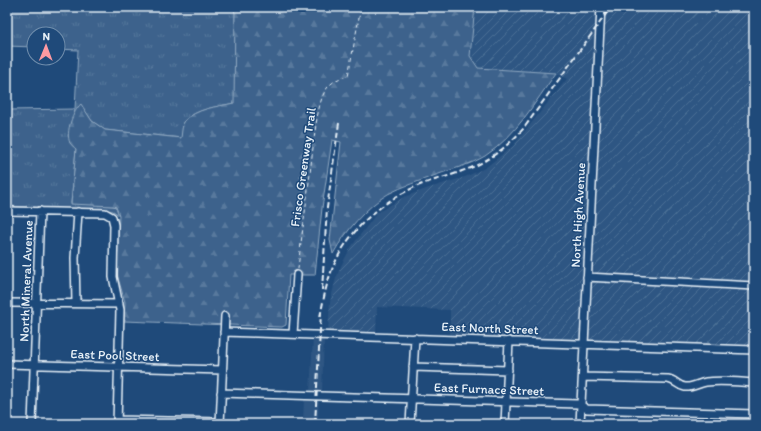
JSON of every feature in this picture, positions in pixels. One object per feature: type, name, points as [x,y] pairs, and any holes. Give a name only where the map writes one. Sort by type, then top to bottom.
[{"type":"street","name":"North High Avenue","points":[[580,424],[601,7]]},
{"type":"street","points":[[7,211],[78,212],[104,214],[112,217],[114,225],[112,278],[119,304],[120,318],[117,422],[220,423],[225,316]]},
{"type":"street","name":"North Mineral Avenue","points":[[32,424],[40,211]]},
{"type":"street","points":[[76,304],[75,258],[78,212]]},
{"type":"street","points":[[293,334],[297,275]]},
{"type":"street","points":[[587,277],[754,286]]},
{"type":"street","points":[[7,303],[119,304]]},
{"type":"street","name":"East North Street","points":[[224,332],[754,350]]},
{"type":"street","points":[[410,424],[415,338]]},
{"type":"street","points":[[505,424],[509,341]]},
{"type":"street","name":"East Pool Street","points":[[7,364],[222,370]]},
{"type":"street","points":[[413,367],[508,370]]},
{"type":"street","points":[[583,376],[668,378],[686,387],[705,382],[728,381],[754,383]]},
{"type":"street","name":"East Furnace Street","points":[[221,392],[506,401],[578,404],[587,408],[754,414]]},
{"type":"path","name":"Frisco Greenway Trail","points":[[297,275],[315,136],[322,99],[327,88],[331,84],[338,79],[348,76],[362,7]]},
{"type":"shaded area","points":[[475,7],[754,7],[754,346],[450,336],[450,310],[377,307],[376,333],[328,332],[330,302],[336,278],[351,247],[377,213],[404,197],[465,177],[485,168],[513,146],[567,79],[556,73],[478,68],[470,56]]},
{"type":"shaded area","points":[[313,338],[324,338],[322,392],[310,392]]},
{"type":"shaded area","points":[[304,399],[319,400],[318,424],[303,424]]},
{"type":"green space","points":[[7,7],[233,7],[235,12],[235,103],[207,109],[188,117],[183,122],[182,138],[105,130],[92,121],[81,105],[75,109],[78,50],[66,49],[66,26],[26,26],[26,47],[7,46]]},
{"type":"green space","points":[[233,7],[475,7],[470,56],[478,68],[556,73],[516,129],[496,148],[473,162],[400,188],[380,199],[357,221],[333,254],[330,240],[341,142],[332,140],[322,208],[315,275],[289,275],[286,325],[282,327],[124,321],[125,302],[117,269],[119,215],[116,207],[113,206],[71,204],[76,149],[70,144],[68,133],[71,122],[75,112],[81,104],[92,121],[105,130],[181,138],[183,122],[188,117],[207,109],[234,103],[235,13]]},
{"type":"green space","points":[[75,109],[70,143],[76,149],[71,203],[113,206],[116,207],[119,215],[113,211],[103,210],[7,206],[8,110]]},
{"type":"railway","points":[[320,317],[330,275],[337,259],[355,231],[367,219],[394,198],[425,183],[480,164],[511,142],[524,128],[611,7]]},
{"type":"railway","points":[[322,290],[327,208],[339,123]]},
{"type":"railway","points":[[315,424],[321,312]]}]
